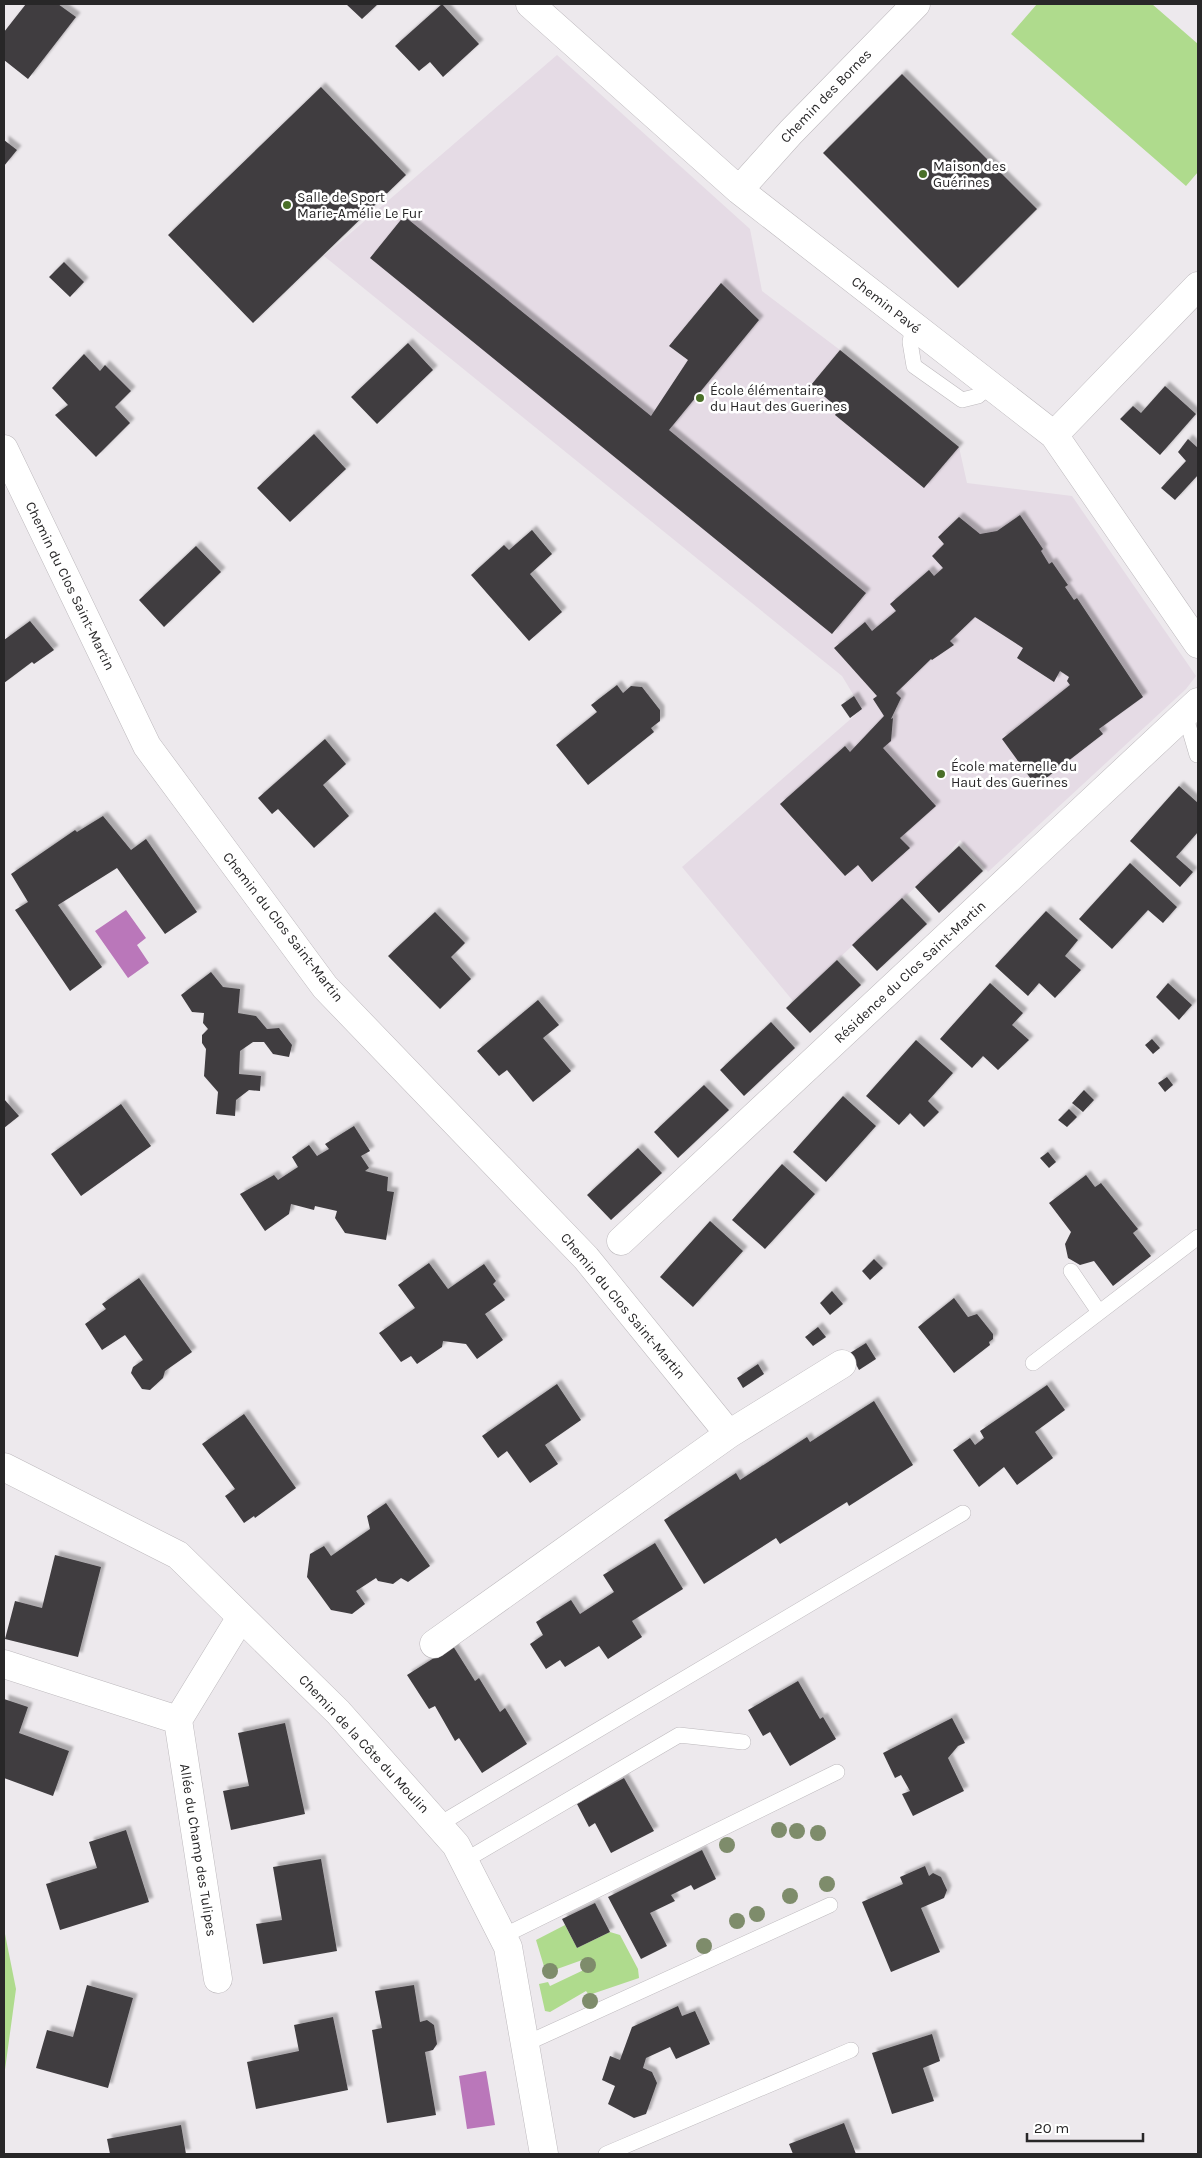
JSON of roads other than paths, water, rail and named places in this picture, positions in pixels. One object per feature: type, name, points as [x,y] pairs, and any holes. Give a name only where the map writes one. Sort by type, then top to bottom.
[{"type":"street","name":"Chemin Pavé","points":[[530,4],[739,190],[1054,435],[1198,644]]},
{"type":"street","name":"Chemin des Bornes","points":[[739,190],[791,132],[916,4]]},
{"type":"street","points":[[1054,435],[1198,286]]},
{"type":"street","name":"Chemin du Clos Saint-Martin","points":[[4,450],[152,754],[325,987],[586,1258],[729,1434]]},
{"type":"street","name":"Résidence du Clos Saint-Martin","points":[[621,1241],[1192,708]]},
{"type":"street","points":[[434,1644],[729,1434],[842,1364]]},
{"type":"street","name":"Chemin de la Côte du Moulin","points":[[4,1467],[178,1555],[338,1712],[456,1845],[508,1947],[544,2154]]},
{"type":"street","points":[[4,1664],[178,1720],[241,1617]]},
{"type":"street","name":"Allée du Champ des Tulipes","points":[[178,1720],[218,1979]]},
{"type":"lane","points":[[1192,708],[1197,755]]},
{"type":"lane","points":[[1033,1363],[1198,1237]]},
{"type":"lane","points":[[1071,1271],[1099,1312]]},
{"type":"lane","points":[[438,1825],[963,1513]]},
{"type":"lane","points":[[464,1861],[679,1734],[743,1742]]},
{"type":"lane","points":[[503,1936],[837,1772]]},
{"type":"lane","points":[[525,2044],[830,1905]]},
{"type":"lane","points":[[606,2154],[851,2050]]},
{"type":"place","name":"Maison des Guérines","points":[[923,174]]},
{"type":"place","name":"Salle de Sport Marie-Amélie Le Fur","points":[[287,205]]},
{"type":"place","name":"École élémentaire du Haut des Guerines","points":[[700,398]]},
{"type":"place","name":"École maternelle du Haut des Guerines","points":[[941,774]]}]
